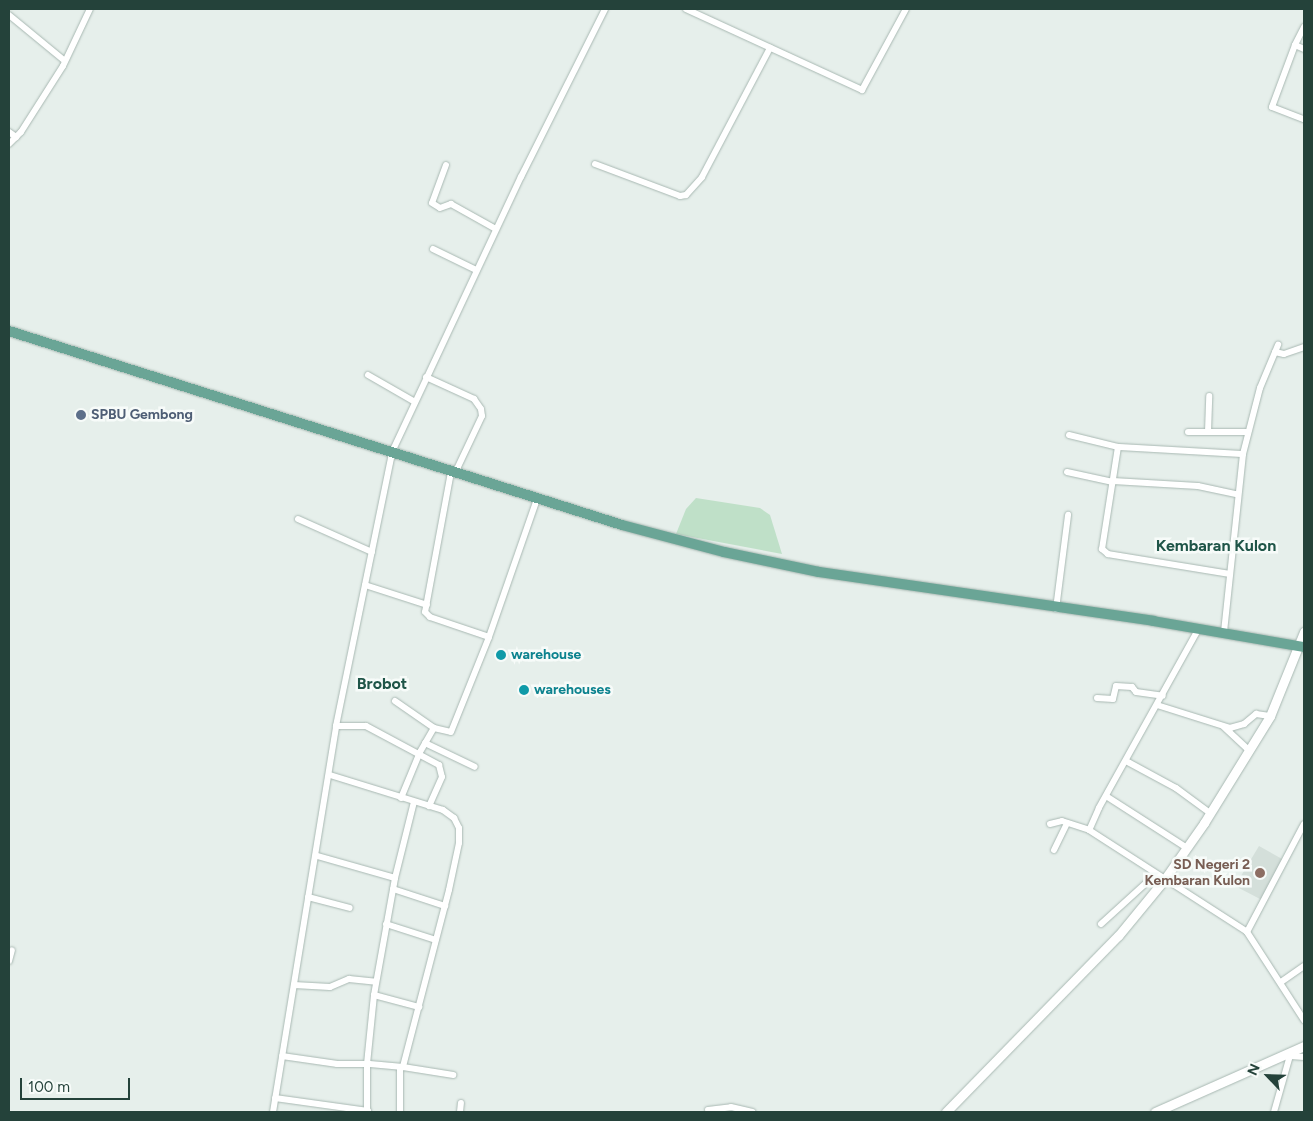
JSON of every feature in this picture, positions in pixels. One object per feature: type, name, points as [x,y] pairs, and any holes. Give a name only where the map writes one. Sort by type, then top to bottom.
[{"type":"main road","points":[[9,331],[537,499],[724,552],[819,572],[1056,609],[1199,628],[1301,647]]},
{"type":"street","points":[[9,144],[16,137],[65,61],[90,9]]},
{"type":"street","points":[[273,1112],[308,897],[317,856],[336,726],[392,452],[476,270],[605,9]]},
{"type":"street","points":[[686,9],[862,90],[906,9]]},
{"type":"street","points":[[9,15],[65,61]]},
{"type":"street","points":[[1304,27],[1295,44],[1272,107],[1304,120]]},
{"type":"street","points":[[1295,44],[1304,49]]},
{"type":"street","points":[[595,164],[680,196],[686,195],[702,176],[770,48]]},
{"type":"street","points":[[9,132],[16,137]]},
{"type":"street","points":[[446,165],[432,203],[440,208],[451,204],[496,229]]},
{"type":"street","points":[[433,249],[476,270]]},
{"type":"street","points":[[1224,632],[1237,494],[1247,432],[1278,345]]},
{"type":"street","points":[[1275,352],[1284,354],[1304,347]]},
{"type":"street","points":[[368,375],[415,402]]},
{"type":"street","points":[[426,377],[474,399],[481,409],[482,416],[453,472],[425,612],[430,617],[489,636]]},
{"type":"street","points":[[1208,432],[1209,396]]},
{"type":"street","points":[[1188,432],[1247,432]]},
{"type":"street","points":[[1069,435],[1118,447],[1243,454]]},
{"type":"street","points":[[1118,447],[1104,552],[1230,574]]},
{"type":"street","points":[[1067,472],[1113,481],[1198,486],[1237,494]]},
{"type":"street","points":[[395,701],[434,728],[451,732],[489,636],[537,499]]},
{"type":"street","points":[[1056,609],[1068,515]]},
{"type":"street","points":[[298,519],[372,552]]},
{"type":"street","points":[[365,585],[427,605]]},
{"type":"street","points":[[1089,830],[1199,628]]},
{"type":"street","points":[[946,1112],[1118,936],[1164,880],[1210,814],[1270,716],[1301,647],[1304,632]]},
{"type":"street","points":[[1096,698],[1113,700],[1116,686],[1132,687],[1136,692],[1163,696]]},
{"type":"street","points":[[1158,705],[1224,727],[1236,727],[1256,714],[1270,716]]},
{"type":"street","points":[[336,726],[366,726],[420,752],[439,765],[442,771],[429,806]]},
{"type":"street","points":[[1224,727],[1248,750]]},
{"type":"street","points":[[401,798],[420,752],[434,728]]},
{"type":"street","points":[[425,743],[475,767]]},
{"type":"street","points":[[1126,761],[1176,788],[1210,814]]},
{"type":"street","points":[[330,775],[450,814],[459,828],[459,843],[445,906],[419,1007],[401,1067],[400,1112]]},
{"type":"street","points":[[1106,796],[1187,848]]},
{"type":"street","points":[[275,1098],[367,1112],[367,1064],[374,995],[394,878],[414,802]]},
{"type":"street","points":[[1050,824],[1058,820],[1089,830],[1247,932],[1304,1020]]},
{"type":"street","points":[[1054,850],[1067,822]]},
{"type":"street","points":[[1247,932],[1304,824]]},
{"type":"street","points":[[317,856],[394,878]]},
{"type":"street","points":[[1101,924],[1156,874]]},
{"type":"street","points":[[393,889],[445,906]]},
{"type":"street","points":[[308,897],[350,908]]},
{"type":"street","points":[[386,924],[436,940]]},
{"type":"street","points":[[9,961],[12,950]]},
{"type":"street","points":[[1281,982],[1304,966]]},
{"type":"street","points":[[294,984],[330,987],[349,979],[376,982]]},
{"type":"street","points":[[374,995],[419,1007]]},
{"type":"street","points":[[1156,1112],[1291,1054],[1304,1046]]},
{"type":"street","points":[[1291,1054],[1304,1057]]},
{"type":"street","points":[[1274,1112],[1291,1054]]},
{"type":"street","points":[[282,1056],[337,1064],[401,1067],[454,1076]]},
{"type":"street","points":[[460,1112],[461,1104]]},
{"type":"street","points":[[708,1110],[731,1107],[752,1112]]},
{"type":"shaded area","name":"SD Negeri 2 Kembaran Kulon","points":[[1259,846],[1284,860],[1262,900],[1235,886]]},
{"type":"green space","points":[[696,498],[760,508],[770,515],[782,554],[676,534],[686,509]]},
{"type":"place","name":"SPBU Gembong","points":[[81,415]]},
{"type":"place","name":"warehouse","points":[[501,655]]},
{"type":"place","name":"warehouses","points":[[524,690]]},
{"type":"place","name":"SD Negeri 2 Kembaran Kulon","points":[[1260,873]]},
{"type":"district","name":"Kembaran Kulon","points":[[1216,546]]},
{"type":"district","name":"Brobot","points":[[382,684]]}]
